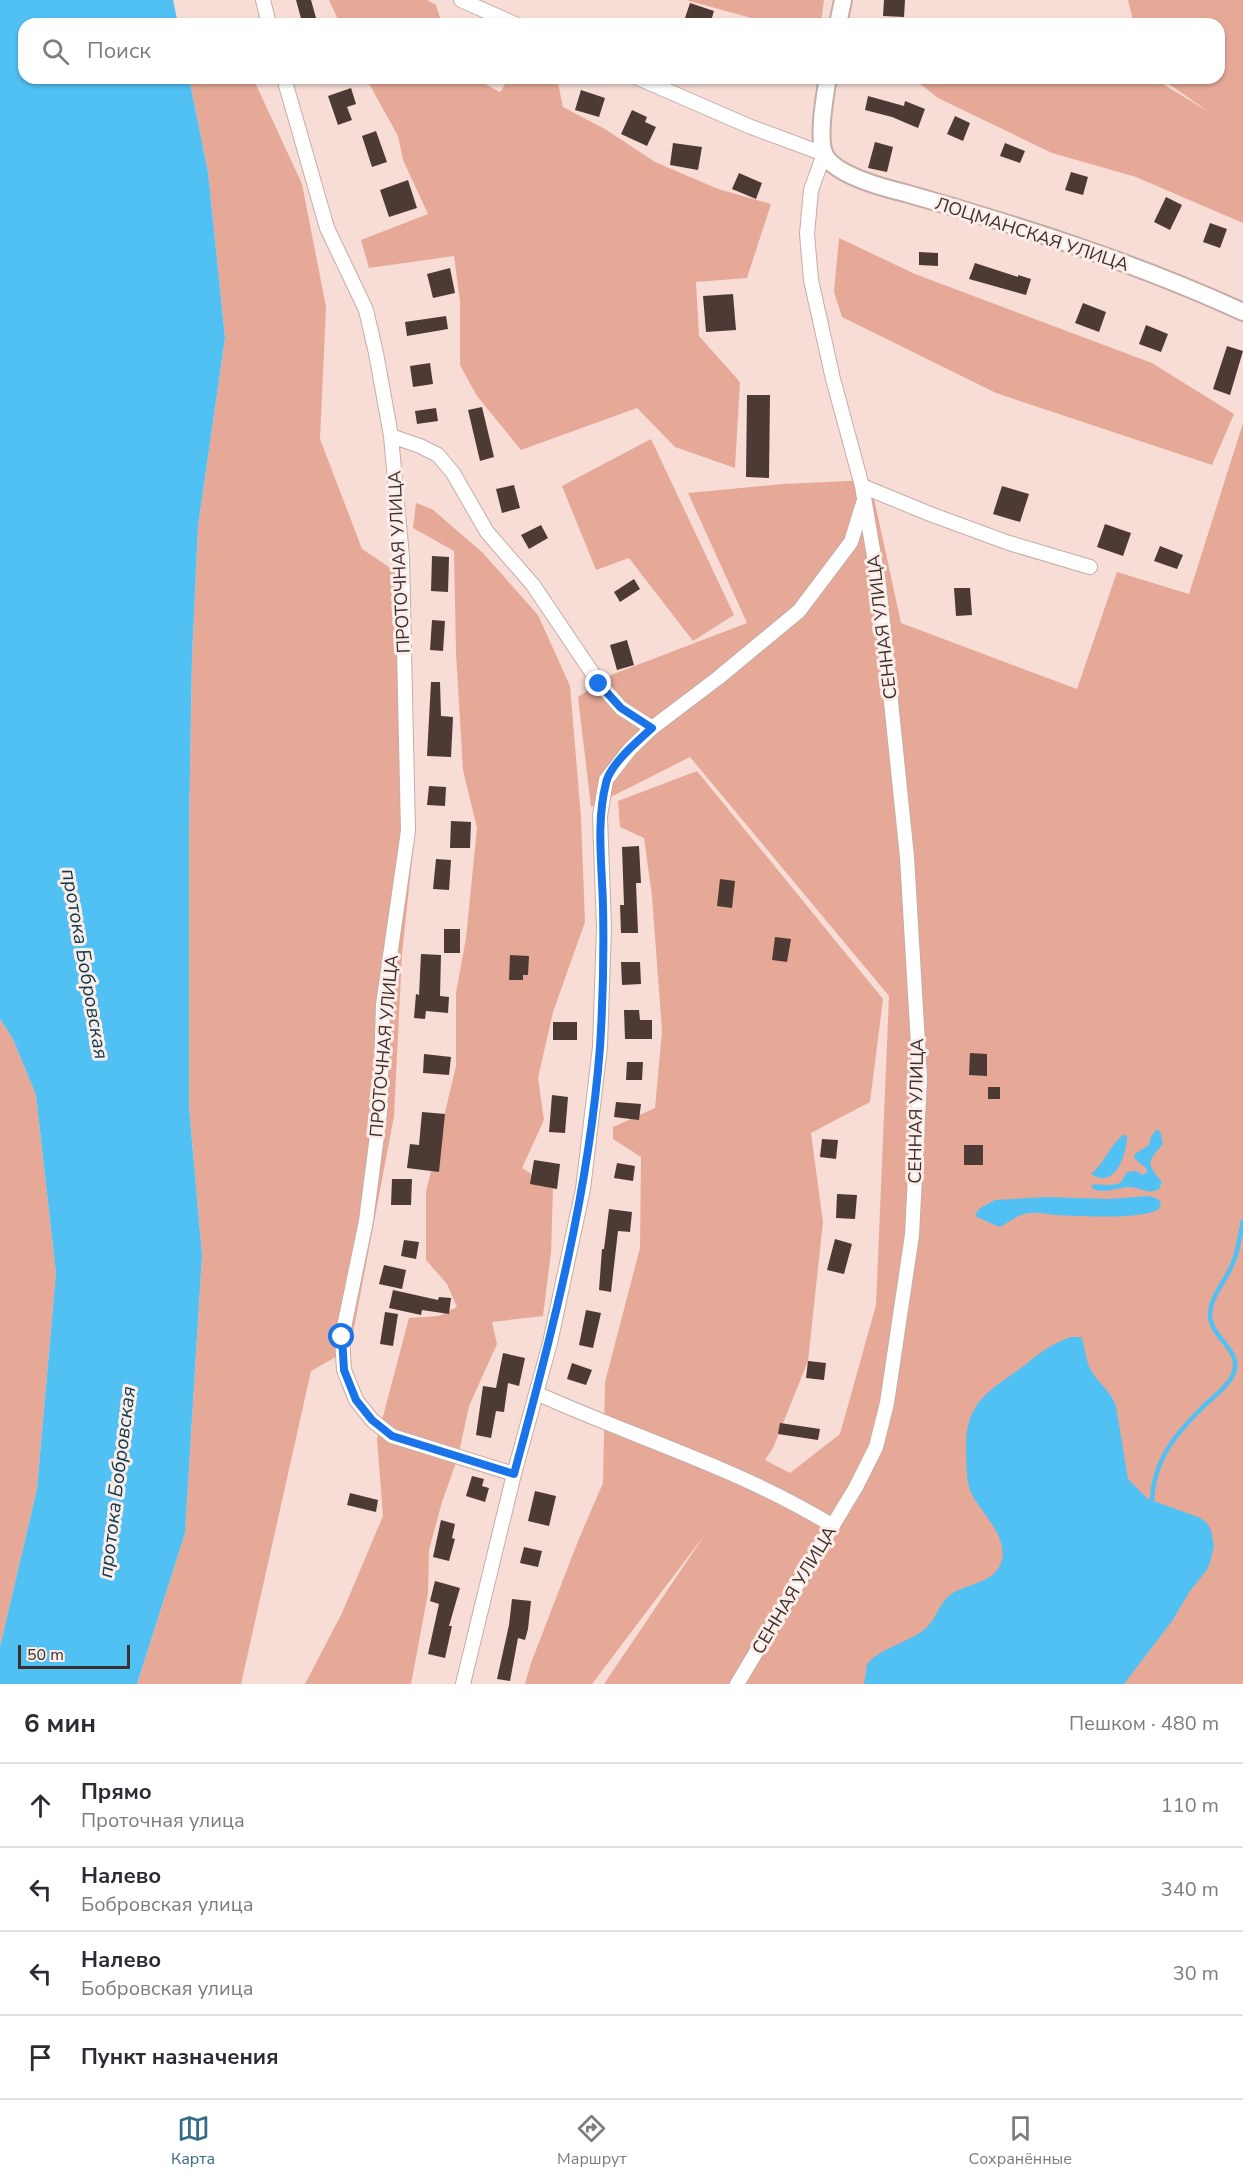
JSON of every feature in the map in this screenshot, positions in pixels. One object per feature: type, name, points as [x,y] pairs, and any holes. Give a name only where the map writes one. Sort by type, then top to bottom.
[{"type":"street","points":[[263,0],[268,18]]},
{"type":"street","points":[[461,0],[502,18]]},
{"type":"street","points":[[839,18],[843,0]]},
{"type":"street","name":"ПРОТОЧНАЯ УЛИЦА","points":[[286,84],[327,228],[366,310],[391,436],[402,557],[408,831],[383,1005],[380,1112],[366,1221],[342,1337],[344,1370],[356,1400],[372,1420],[392,1436],[514,1474]]},
{"type":"street","name":"ЛОЦМАНСКАЯ УЛИЦА","points":[[651,84],[750,128],[824,154],[839,169],[872,184],[1049,236],[1125,263],[1243,312]]},
{"type":"street","points":[[463,1684],[514,1474],[550,1343],[583,1189],[600,1047],[603,927],[600,816],[606,780],[630,749],[652,728],[718,678],[799,611],[851,542],[864,501],[811,280],[807,234],[811,190],[824,154],[822,128],[827,84]]},
{"type":"street","points":[[391,436],[438,455],[453,473],[487,532],[533,585],[599,683],[621,708],[652,728]]},
{"type":"street","points":[[862,486],[1009,543],[1090,567]]},
{"type":"street","name":"СЕННАЯ УЛИЦА","points":[[737,1684],[856,1488],[876,1448],[887,1403],[912,1235],[920,1078],[907,857],[879,585],[864,501]]},
{"type":"street","points":[[536,1393],[586,1416],[709,1463],[833,1526]]},
{"type":"shaded area","points":[[329,0],[427,0],[436,5],[440,18],[337,18]]},
{"type":"shaded area","points":[[686,0],[824,0],[822,18],[751,18]]},
{"type":"shaded area","points":[[1128,0],[1243,0],[1243,223],[1136,177],[1052,153],[938,98],[920,84],[1163,84],[1209,112],[1169,84],[1225,84],[1225,18],[1132,18]]},
{"type":"shaded area","points":[[190,84],[256,84],[302,184],[326,307],[320,439],[362,549],[410,581],[415,832],[402,954],[394,1116],[350,1349],[311,1371],[241,1684],[137,1684],[185,1533],[202,1255],[189,1107],[189,829],[192,657],[198,526],[225,338],[208,172]]},
{"type":"shaded area","points":[[369,84],[485,84],[500,92],[505,84],[558,84],[563,107],[605,129],[655,162],[718,189],[771,204],[747,278],[696,282],[699,336],[740,382],[735,468],[675,447],[637,408],[521,450],[477,396],[460,365],[460,302],[454,256],[369,268],[361,240],[428,214],[403,160],[398,136]]},
{"type":"shaded area","points":[[839,238],[915,274],[1152,363],[1234,414],[1212,465],[996,393],[842,317],[834,292]]},
{"type":"shaded area","points":[[1243,423],[1243,1684],[604,1684],[706,1533],[592,1684],[525,1684],[578,1541],[603,1483],[605,1382],[640,1248],[641,1157],[613,1139],[613,1127],[655,1108],[662,1031],[652,896],[644,838],[620,827],[618,801],[697,771],[883,999],[870,1102],[811,1133],[823,1222],[808,1361],[773,1448],[765,1460],[790,1473],[840,1434],[876,1305],[889,996],[690,757],[591,807],[578,697],[611,675],[747,623],[688,493],[783,484],[870,480],[901,623],[1077,689],[1117,572],[1189,594]]},
{"type":"shaded area","points":[[651,439],[734,615],[693,641],[629,558],[596,570],[562,486]]},
{"type":"shaded area","points":[[416,503],[432,509],[483,553],[538,615],[570,686],[581,818],[585,922],[553,1012],[538,1078],[544,1120],[522,1168],[553,1188],[551,1253],[543,1316],[492,1322],[497,1344],[469,1406],[458,1457],[442,1502],[429,1550],[428,1593],[411,1684],[305,1684],[342,1613],[383,1516],[377,1439],[409,1318],[439,1316],[457,1307],[447,1284],[426,1260],[426,1192],[456,1066],[456,993],[466,938],[477,828],[463,770],[456,653],[454,551],[413,528]]},
{"type":"shaded area","points":[[0,1019],[13,1039],[36,1095],[56,1273],[37,1489],[0,1647]]},
{"type":"water","name":"протока Бобровская","points":[[0,0],[173,0],[177,18],[18,18],[18,84],[190,84],[208,172],[225,338],[198,526],[192,657],[189,829],[189,1107],[202,1255],[185,1533],[137,1684],[0,1684],[0,1647],[37,1489],[56,1273],[36,1095],[13,1039],[0,1019]]},
{"type":"water","points":[[1156,1130],[1160,1131],[1163,1144],[1151,1159],[1151,1166],[1162,1182],[1159,1189],[1145,1191],[1131,1187],[1107,1191],[1093,1189],[1091,1185],[1119,1183],[1127,1172],[1136,1171],[1143,1175],[1146,1173],[1147,1169],[1134,1158],[1135,1154],[1149,1145]]},
{"type":"water","points":[[1123,1135],[1127,1136],[1125,1152],[1118,1168],[1107,1177],[1099,1178],[1091,1174],[1114,1144]]},
{"type":"water","points":[[1149,1196],[1161,1202],[1159,1209],[1139,1215],[1094,1216],[1027,1213],[999,1227],[975,1216],[979,1209],[995,1200],[1047,1197],[1108,1199]]},
{"type":"water","points":[[1071,1337],[1081,1337],[1089,1366],[1116,1406],[1128,1479],[1148,1499],[1198,1517],[1206,1522],[1211,1530],[1214,1546],[1206,1571],[1190,1591],[1172,1621],[1124,1684],[864,1684],[867,1664],[873,1658],[925,1629],[949,1596],[962,1588],[985,1580],[997,1570],[1003,1553],[1001,1543],[998,1534],[974,1499],[968,1481],[966,1436],[969,1422],[980,1400],[999,1383],[1046,1349]]},
{"type":"building","points":[[296,0],[311,0],[316,18],[301,18]]},
{"type":"building","points":[[884,0],[905,0],[904,17],[883,16]]},
{"type":"building","points":[[690,3],[714,11],[712,18],[685,18]]},
{"type":"building","points":[[351,88],[356,104],[347,107],[352,120],[338,125],[328,96]]},
{"type":"building","points":[[581,90],[605,98],[599,117],[575,110]]},
{"type":"building","points":[[868,96],[904,106],[905,101],[925,109],[918,128],[892,117],[865,110]]},
{"type":"building","points":[[632,110],[647,117],[645,122],[656,127],[647,146],[621,134]]},
{"type":"building","points":[[955,116],[970,123],[963,141],[947,134]]},
{"type":"building","points":[[376,131],[387,162],[372,167],[362,136]]},
{"type":"building","points":[[875,142],[893,147],[887,172],[868,168]]},
{"type":"building","points":[[673,143],[702,147],[698,170],[670,165]]},
{"type":"building","points":[[1005,143],[1025,151],[1020,163],[1000,156]]},
{"type":"building","points":[[1071,172],[1088,177],[1083,195],[1065,190]]},
{"type":"building","points":[[739,173],[762,183],[756,199],[732,189]]},
{"type":"building","points":[[408,180],[417,208],[389,217],[380,190]]},
{"type":"building","points":[[1166,197],[1182,205],[1170,230],[1154,222]]},
{"type":"building","points":[[1210,223],[1227,229],[1220,248],[1203,242]]},
{"type":"building","points":[[919,252],[938,253],[938,266],[919,265]]},
{"type":"building","points":[[975,263],[1031,279],[1026,295],[969,279]]},
{"type":"building","points":[[450,268],[455,293],[433,298],[427,274]]},
{"type":"building","points":[[733,294],[736,330],[706,332],[703,296]]},
{"type":"building","points":[[1083,303],[1106,312],[1099,332],[1075,323]]},
{"type":"building","points":[[446,316],[448,329],[407,336],[405,322]]},
{"type":"building","points":[[1146,325],[1168,334],[1161,352],[1139,344]]},
{"type":"building","points":[[1227,346],[1243,351],[1230,395],[1213,389]]},
{"type":"building","points":[[430,363],[433,384],[413,387],[410,366]]},
{"type":"building","points":[[747,395],[770,395],[769,478],[746,477]]},
{"type":"building","points":[[482,407],[494,457],[480,461],[468,410]]},
{"type":"building","points":[[436,408],[438,421],[417,424],[415,411]]},
{"type":"building","points":[[514,485],[520,508],[502,513],[496,489]]},
{"type":"building","points":[[1002,486],[1029,494],[1020,522],[993,514]]},
{"type":"building","points":[[1105,524],[1131,533],[1123,556],[1097,547]]},
{"type":"building","points":[[541,525],[548,538],[529,549],[521,535]]},
{"type":"building","points":[[1160,546],[1183,555],[1177,569],[1154,561]]},
{"type":"building","points":[[432,556],[449,557],[448,592],[431,591]]},
{"type":"building","points":[[634,579],[640,589],[620,602],[614,592]]},
{"type":"building","points":[[954,588],[970,588],[972,615],[956,616]]},
{"type":"building","points":[[432,620],[445,621],[443,651],[430,650]]},
{"type":"building","points":[[627,640],[634,665],[617,670],[610,645]]},
{"type":"building","points":[[431,682],[440,682],[441,716],[453,717],[451,757],[427,756]]},
{"type":"building","points":[[429,786],[446,787],[445,806],[427,805]]},
{"type":"building","points":[[451,821],[471,822],[470,848],[450,848]]},
{"type":"building","points":[[639,846],[641,883],[636,883],[638,933],[621,933],[620,905],[624,905],[622,847]]},
{"type":"building","points":[[436,859],[451,860],[449,890],[433,889]]},
{"type":"building","points":[[720,879],[735,881],[732,908],[717,906]]},
{"type":"building","points":[[444,929],[460,929],[460,953],[444,953]]},
{"type":"building","points":[[775,937],[791,939],[787,962],[772,960]]},
{"type":"building","points":[[421,954],[441,955],[440,996],[449,997],[448,1013],[426,1011],[425,1019],[414,1018],[416,994],[419,995]]},
{"type":"building","points":[[510,955],[529,956],[528,975],[523,975],[523,980],[509,980]]},
{"type":"building","points":[[621,962],[640,962],[641,984],[622,985]]},
{"type":"building","points":[[624,1010],[639,1010],[640,1020],[652,1020],[652,1039],[625,1039]]},
{"type":"building","points":[[553,1022],[577,1022],[577,1040],[553,1040]]},
{"type":"building","points":[[970,1053],[987,1054],[987,1076],[969,1075]]},
{"type":"building","points":[[424,1054],[451,1057],[449,1075],[423,1073]]},
{"type":"building","points":[[627,1062],[643,1062],[642,1080],[626,1080]]},
{"type":"building","points":[[988,1087],[1000,1087],[1000,1099],[988,1099]]},
{"type":"building","points":[[552,1095],[568,1097],[565,1133],[549,1132]]},
{"type":"building","points":[[616,1102],[641,1104],[639,1120],[614,1117]]},
{"type":"building","points":[[422,1112],[445,1114],[439,1172],[407,1168],[410,1144],[419,1145]]},
{"type":"building","points":[[822,1139],[838,1140],[836,1159],[820,1157]]},
{"type":"building","points":[[964,1145],[983,1145],[983,1165],[964,1165]]},
{"type":"building","points":[[534,1160],[560,1164],[557,1189],[530,1184]]},
{"type":"building","points":[[617,1163],[635,1166],[633,1181],[614,1178]]},
{"type":"building","points":[[392,1179],[412,1179],[411,1205],[391,1205]]},
{"type":"building","points":[[837,1194],[857,1195],[855,1219],[836,1218]]},
{"type":"building","points":[[609,1209],[632,1212],[630,1232],[618,1231],[611,1292],[599,1290],[602,1249],[604,1249]]},
{"type":"building","points":[[835,1239],[852,1244],[844,1274],[827,1270]]},
{"type":"building","points":[[404,1240],[419,1242],[416,1259],[401,1256]]},
{"type":"building","points":[[384,1265],[406,1270],[402,1289],[379,1284]]},
{"type":"building","points":[[393,1290],[438,1300],[439,1297],[451,1298],[449,1314],[422,1310],[421,1315],[389,1308]]},
{"type":"building","points":[[586,1310],[601,1313],[593,1348],[579,1345]]},
{"type":"building","points":[[385,1312],[398,1314],[393,1346],[380,1344]]},
{"type":"building","points":[[503,1353],[525,1358],[519,1386],[508,1383],[504,1412],[496,1411],[491,1438],[476,1435],[483,1386],[496,1388]]},
{"type":"building","points":[[808,1361],[826,1363],[824,1380],[806,1378]]},
{"type":"building","points":[[572,1363],[592,1370],[586,1385],[567,1379]]},
{"type":"building","points":[[780,1423],[820,1429],[818,1440],[778,1434]]},
{"type":"building","points":[[472,1476],[484,1479],[482,1486],[489,1488],[485,1502],[466,1496]]},
{"type":"building","points":[[535,1491],[556,1496],[549,1526],[528,1521]]},
{"type":"building","points":[[350,1493],[378,1500],[376,1512],[347,1505]]},
{"type":"building","points":[[441,1520],[455,1524],[452,1538],[455,1539],[449,1561],[433,1557]]},
{"type":"building","points":[[524,1547],[542,1551],[538,1567],[520,1563]]},
{"type":"building","points":[[435,1581],[460,1588],[449,1626],[452,1626],[445,1658],[428,1654],[439,1604],[430,1601]]},
{"type":"building","points":[[512,1599],[531,1601],[528,1629],[525,1640],[518,1638],[510,1681],[497,1679],[509,1625]]},
{"type":"waterway","points":[[1152,1504],[1156,1474],[1168,1448],[1186,1425],[1226,1385],[1234,1372],[1234,1357],[1215,1330],[1210,1315],[1215,1296],[1234,1260],[1243,1221]]},
{"type":"route","points":[[342,1337],[344,1370],[356,1400],[372,1420],[392,1436],[514,1474],[550,1343],[583,1189],[600,1047],[603,927],[600,816],[606,780],[630,749],[652,728],[621,708],[599,684]]}]
